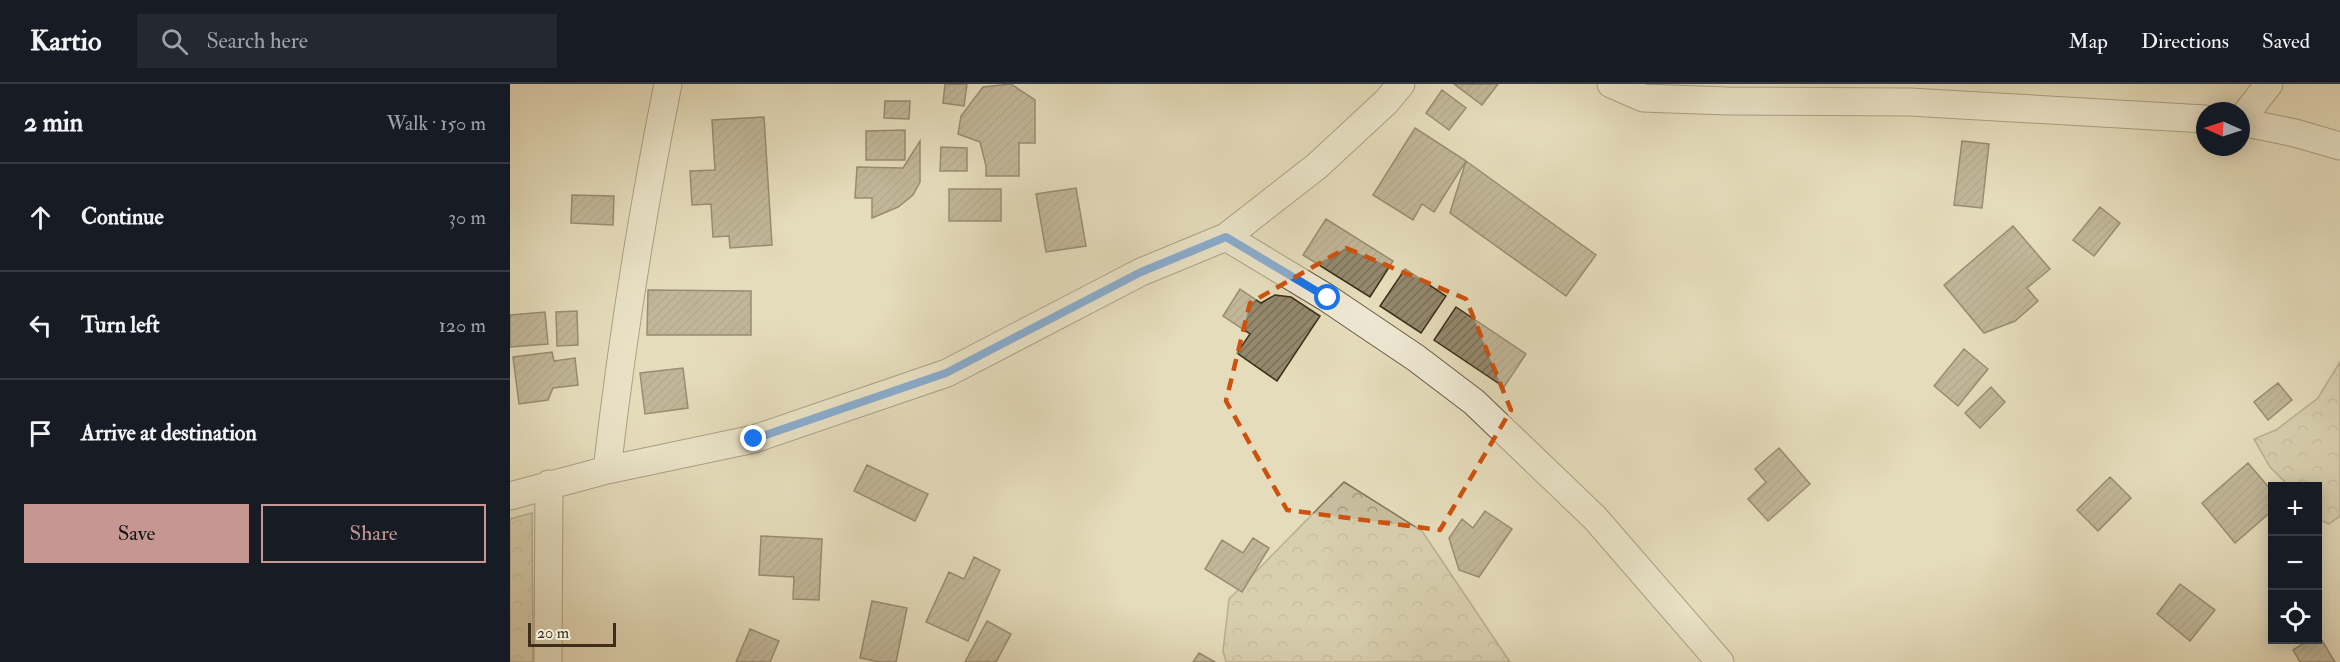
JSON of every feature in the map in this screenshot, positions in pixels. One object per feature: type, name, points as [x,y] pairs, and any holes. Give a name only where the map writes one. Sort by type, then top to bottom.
[{"type":"street","points":[[607,470],[619,366],[646,190],[668,84]]},
{"type":"street","points":[[510,496],[607,470],[754,439],[946,373],[1141,272],[1226,237],[1317,165],[1386,102],[1401,84]]},
{"type":"street","points":[[1611,84],[1643,98],[1910,102],[2196,118]]},
{"type":"street","points":[[2250,109],[2269,84]]},
{"type":"street","points":[[2250,123],[2340,146]]},
{"type":"street","points":[[1226,237],[1328,298],[1416,358],[1474,402],[1594,518],[1720,662]]},
{"type":"street","points":[[548,662],[549,484]]},
{"type":"highlighted area","points":[[1346,248],[1466,299],[1511,410],[1440,530],[1287,510],[1226,401],[1250,303]]},
{"type":"green space","points":[[2340,362],[2340,516],[2329,524],[2322,521],[2322,482],[2285,482],[2270,467],[2254,439],[2276,430],[2318,398]]},
{"type":"green space","points":[[1344,482],[1422,531],[1510,662],[1226,662],[1223,651],[1229,599]]},
{"type":"green space","points":[[532,513],[533,662],[510,662],[510,519]]},
{"type":"building","points":[[945,84],[967,84],[964,106],[943,103]]},
{"type":"building","points":[[1011,84],[1035,100],[1035,143],[1019,143],[1019,176],[986,176],[980,142],[958,134],[961,116],[983,87]]},
{"type":"building","points":[[1454,84],[1498,84],[1482,105]]},
{"type":"building","points":[[1442,90],[1466,108],[1449,130],[1426,113]]},
{"type":"building","points":[[885,101],[910,101],[909,119],[884,118]]},
{"type":"building","points":[[764,117],[772,245],[730,248],[729,236],[713,237],[711,204],[692,205],[690,171],[715,170],[712,120]]},
{"type":"building","points":[[1415,128],[1466,161],[1434,212],[1422,204],[1413,220],[1373,195]]},
{"type":"building","points":[[905,130],[905,160],[866,160],[866,131]]},
{"type":"building","points":[[920,141],[920,182],[913,195],[898,207],[872,218],[872,198],[855,198],[857,167],[903,168]]},
{"type":"building","points":[[1962,141],[1989,144],[1982,208],[1954,205]]},
{"type":"building","points":[[941,147],[967,148],[967,171],[940,171]]},
{"type":"building","points":[[1466,161],[1596,255],[1566,296],[1450,213]]},
{"type":"building","points":[[1076,188],[1086,246],[1046,252],[1036,194]]},
{"type":"building","points":[[949,189],[1001,189],[1001,221],[949,221]]},
{"type":"building","points":[[572,195],[614,196],[613,225],[571,223]]},
{"type":"building","points":[[2100,207],[2120,223],[2094,256],[2073,240]]},
{"type":"building","points":[[1326,219],[1393,261],[1370,297],[1303,255]]},
{"type":"building","points":[[2013,226],[2050,269],[2027,288],[2038,301],[2015,321],[1984,333],[1944,285]]},
{"type":"building","points":[[1405,269],[1446,296],[1421,333],[1380,306]]},
{"type":"building","points":[[1240,289],[1261,303],[1275,295],[1291,297],[1320,316],[1277,381],[1237,353],[1250,334],[1223,316]]},
{"type":"building","points":[[648,290],[751,291],[751,335],[647,335]]},
{"type":"building","points":[[1456,307],[1526,354],[1504,387],[1434,340]]},
{"type":"building","points":[[577,311],[578,345],[557,346],[556,312]]},
{"type":"building","points":[[545,312],[548,344],[510,347],[510,315]]},
{"type":"building","points":[[1964,349],[1988,369],[1958,406],[1934,386]]},
{"type":"building","points":[[552,352],[554,361],[575,358],[578,385],[553,388],[548,400],[519,404],[513,357]]},
{"type":"building","points":[[683,368],[688,408],[645,414],[640,373]]},
{"type":"building","points":[[2278,383],[2292,400],[2268,420],[2254,402]]},
{"type":"building","points":[[1991,387],[2005,402],[1980,428],[1965,413]]},
{"type":"building","points":[[1779,448],[1810,484],[1768,521],[1748,499],[1766,482],[1755,469]]},
{"type":"building","points":[[2248,463],[2268,486],[2268,514],[2235,543],[2202,503]]},
{"type":"building","points":[[867,465],[928,494],[915,521],[854,491]]},
{"type":"building","points":[[2110,477],[2131,498],[2098,531],[2077,510]]},
{"type":"building","points":[[1485,511],[1512,529],[1479,577],[1459,570],[1449,538],[1462,519],[1473,528]]},
{"type":"building","points":[[761,536],[822,539],[819,600],[793,599],[794,577],[759,575]]},
{"type":"building","points":[[1253,538],[1269,548],[1242,592],[1205,569],[1222,540],[1243,553]]},
{"type":"building","points":[[974,557],[1000,570],[968,641],[926,622],[949,572],[964,579]]},
{"type":"building","points":[[2180,584],[2215,610],[2190,641],[2157,614]]},
{"type":"building","points":[[872,601],[907,608],[896,662],[860,658]]},
{"type":"building","points":[[987,621],[1011,634],[996,662],[965,662]]},
{"type":"building","points":[[750,629],[779,641],[770,662],[736,662]]},
{"type":"building","points":[[2322,641],[2335,662],[2300,662],[2293,650],[2303,644],[2322,644]]},
{"type":"building","points":[[1199,653],[1215,662],[1193,662]]},
{"type":"route","points":[[754,439],[946,373],[1141,272],[1226,237],[1328,298]]}]
